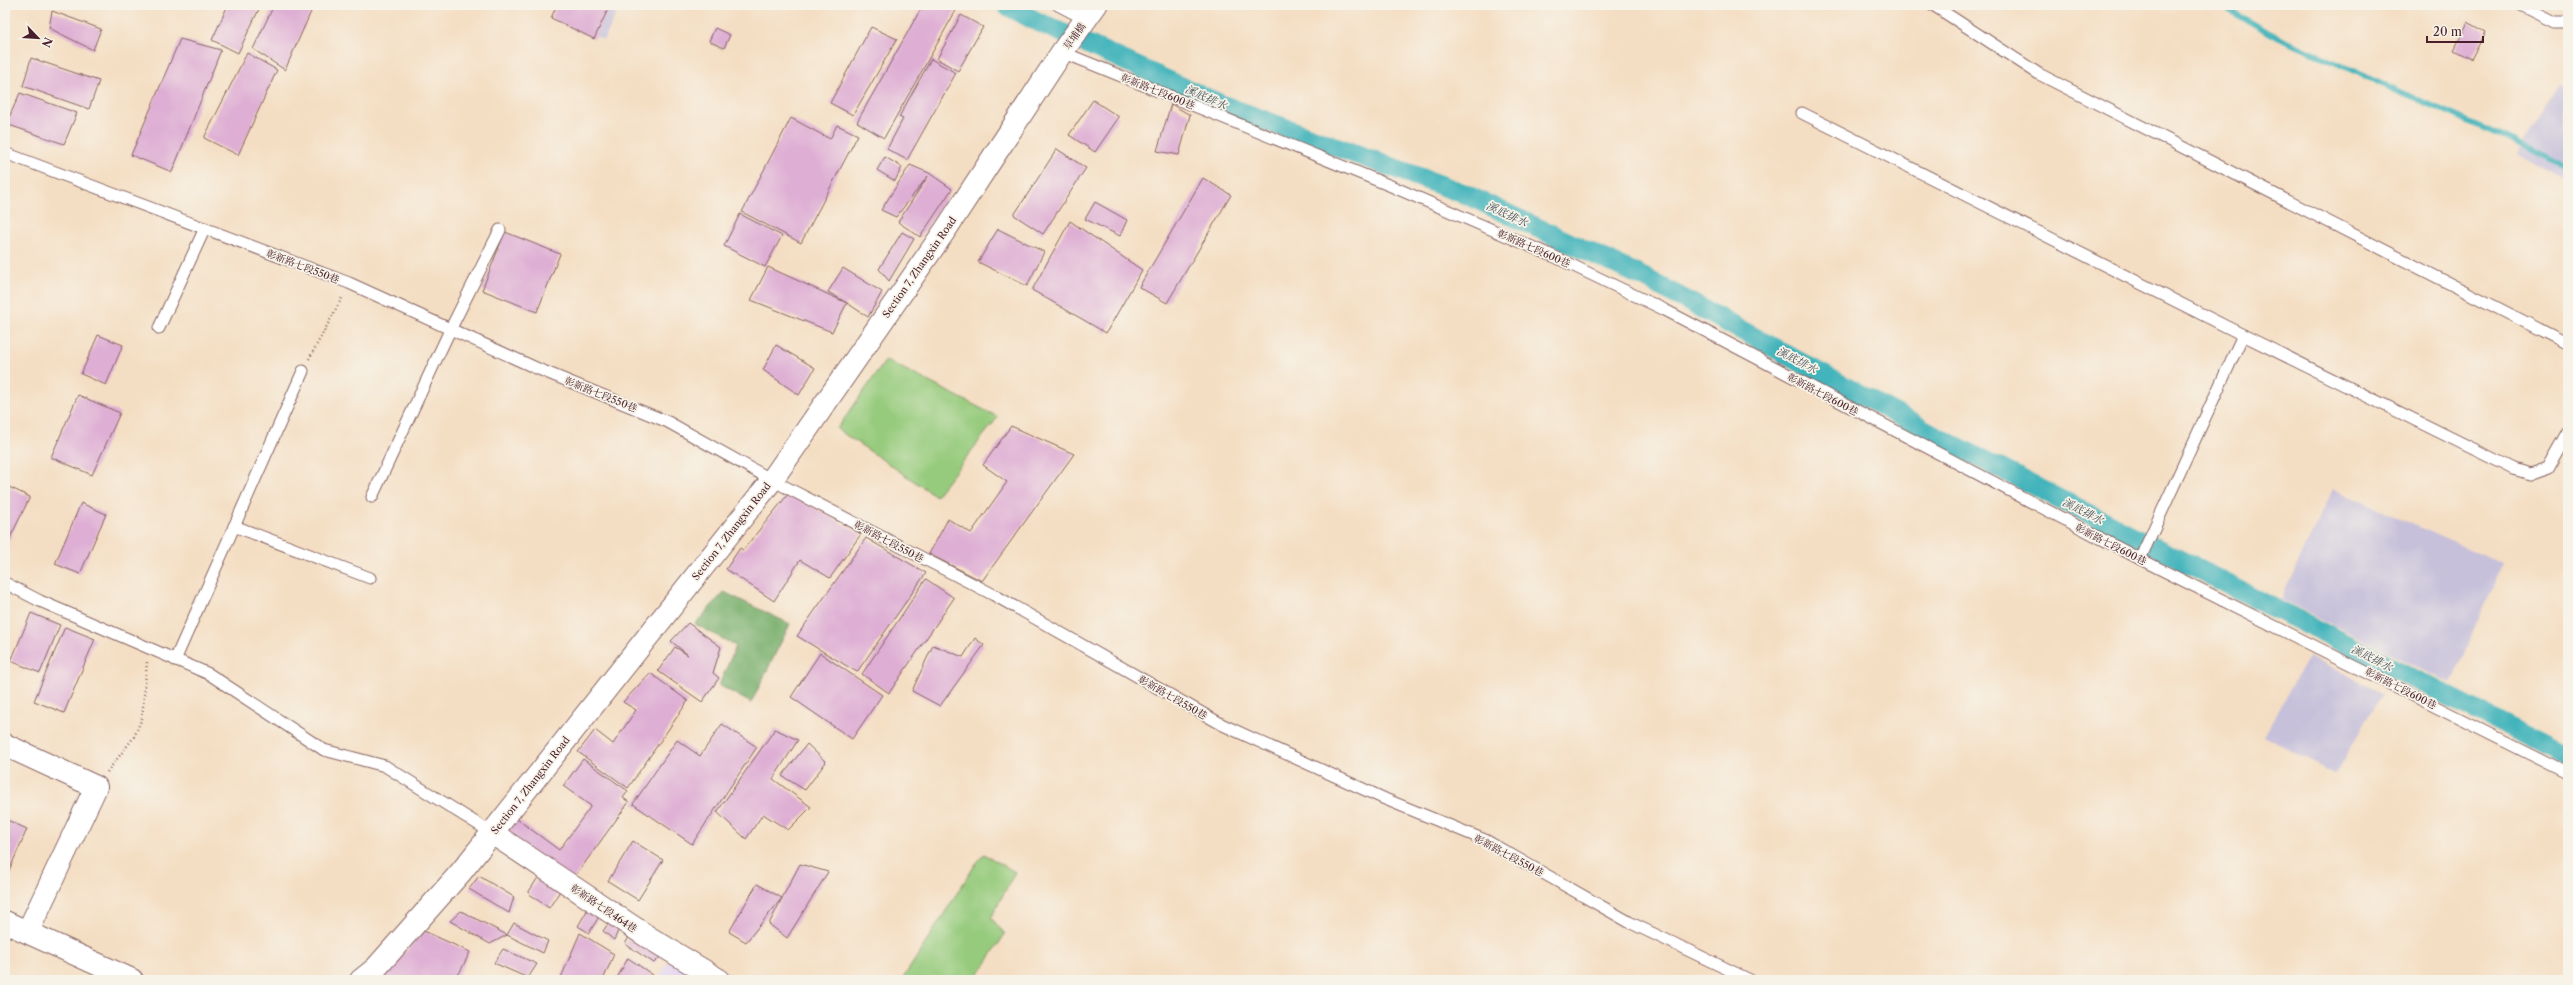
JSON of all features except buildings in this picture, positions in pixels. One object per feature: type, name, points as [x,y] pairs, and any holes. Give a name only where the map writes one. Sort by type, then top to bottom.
[{"type":"street","name":"草埔橋","points":[[1062,52],[1091,12]]},
{"type":"street","name":"Section 7, Zhangxin Road","points":[[361,980],[376,968],[431,906],[492,833],[772,480],[946,229],[1062,52]]},
{"type":"street","points":[[5,745],[96,787],[28,931]]},
{"type":"street","name":"彰新路七段464巷","points":[[492,833],[648,937],[719,980]]},
{"type":"street","points":[[5,922],[28,931],[132,980]]},
{"type":"lane","points":[[1058,5],[1091,12]]},
{"type":"lane","points":[[1933,5],[2039,74],[2568,344]]},
{"type":"lane","points":[[2521,5],[2555,22],[2568,22]]},
{"type":"lane","name":"彰新路七段600巷","points":[[1062,52],[1383,183],[1553,256],[1665,310],[2140,559],[2568,773]]},
{"type":"lane","points":[[1802,113],[2243,335],[2514,469],[2530,474],[2547,468],[2567,437]]},
{"type":"lane","name":"彰新路七段550巷","points":[[5,153],[350,284],[450,330],[668,422],[772,480],[994,596],[1223,725],[1385,799],[1485,840],[1629,922],[1750,980]]},
{"type":"lane","points":[[159,328],[205,228]]},
{"type":"lane","points":[[372,497],[450,330],[500,230]]},
{"type":"lane","points":[[2140,559],[2243,335]]},
{"type":"lane","points":[[175,660],[303,371]]},
{"type":"lane","points":[[234,526],[370,578]]},
{"type":"lane","points":[[5,583],[209,674],[324,750],[385,766],[492,833]]},
{"type":"path","points":[[303,371],[350,284]]},
{"type":"path","points":[[96,787],[134,737],[142,718],[148,648]]},
{"type":"shaded area","points":[[566,5],[620,5],[604,40],[559,20]]},
{"type":"shaded area","points":[[2562,82],[2568,86],[2568,181],[2516,154]]},
{"type":"shaded area","points":[[2333,489],[2503,564],[2451,684],[2281,599]]},
{"type":"shaded area","points":[[2309,655],[2382,694],[2335,775],[2264,736]]},
{"type":"shaded area","points":[[670,959],[706,980],[657,980]]},
{"type":"green space","points":[[886,360],[998,417],[936,496],[837,429]]},
{"type":"green space","points":[[724,592],[790,624],[751,703],[719,685],[736,646],[695,624]]},
{"type":"green space","points":[[984,854],[1015,872],[991,918],[1005,934],[975,980],[902,980],[975,865]]},
{"type":"waterway","name":"溪底排水","points":[[1006,5],[1036,21],[1225,106],[1465,194],[1645,278],[1942,439],[2568,757]]},
{"type":"waterway","points":[[2220,5],[2279,38],[2542,154],[2568,170]]},
{"type":"waterway","points":[[723,974],[733,980]]}]
